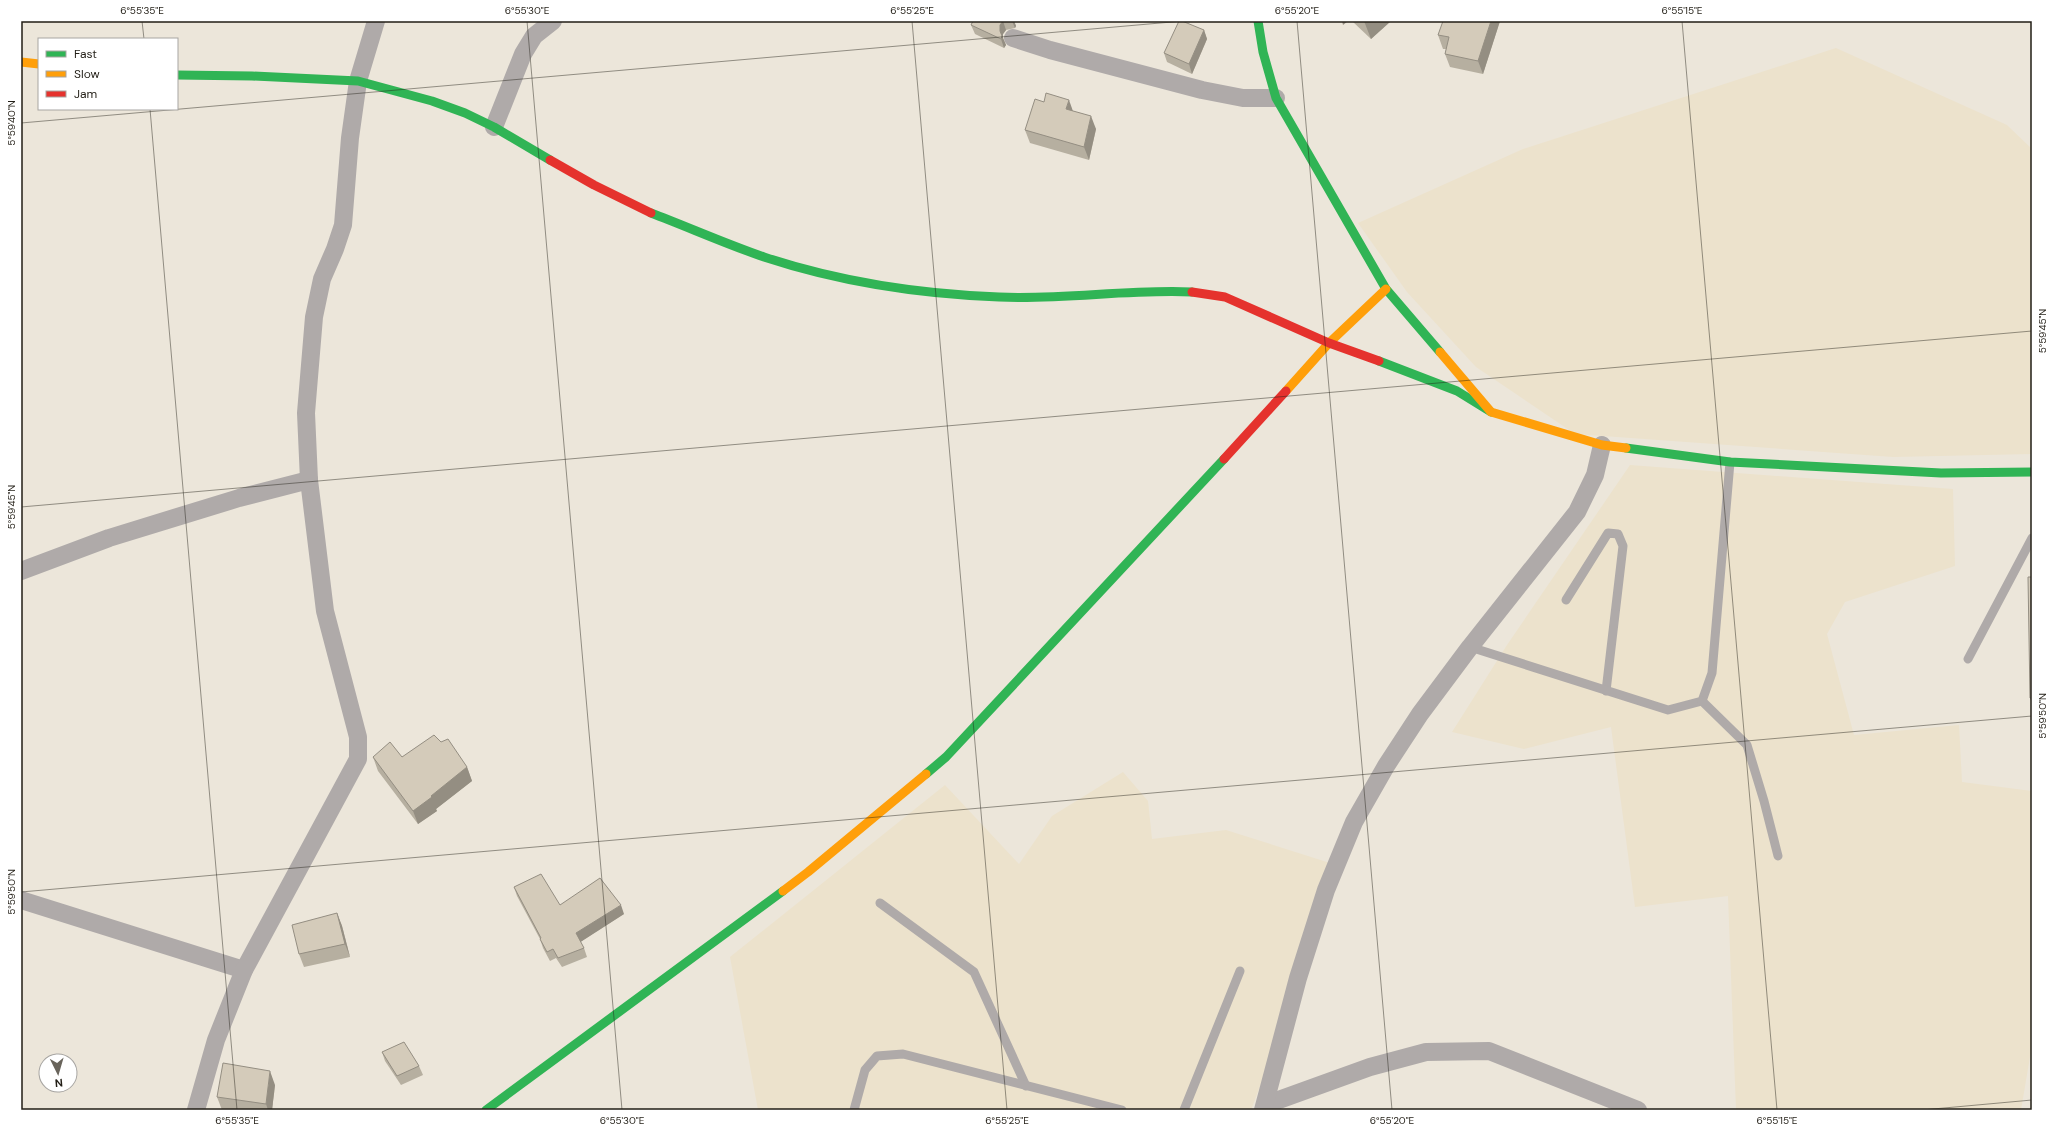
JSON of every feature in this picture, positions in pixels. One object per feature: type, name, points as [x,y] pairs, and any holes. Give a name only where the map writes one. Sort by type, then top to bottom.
[{"type":"street","points":[[196,1110],[216,1040],[244,970],[358,759],[358,737],[325,611],[309,480],[306,413],[314,317],[322,279],[335,249],[343,225],[350,138],[358,81],[376,21]]},
{"type":"street","points":[[494,127],[523,54],[534,36],[553,21]]},
{"type":"street","points":[[1258,21],[1263,52],[1276,98],[1386,290],[1491,412]]},
{"type":"street","points":[[1013,38],[1050,50],[1202,90],[1243,98],[1276,98]]},
{"type":"street","points":[[21,62],[38,64]]},
{"type":"street","points":[[178,75],[252,76],[358,81],[432,101],[465,112],[494,127],[594,185],[637,207],[764,257],[853,281],[908,290],[998,297],[1045,298],[1155,290],[1200,292],[1225,297],[1329,343],[1371,357],[1457,392],[1491,412],[1602,445],[1730,462],[1941,473],[2032,472]]},
{"type":"street","points":[[486,1110],[808,872],[946,756],[1198,488],[1329,343],[1386,290]]},
{"type":"street","points":[[1264,1108],[1298,978],[1326,890],[1354,822],[1386,766],[1420,714],[1470,647],[1577,512],[1595,475],[1602,445]]},
{"type":"street","points":[[21,571],[109,538],[239,498],[309,480]]},
{"type":"street","points":[[21,900],[244,970]]},
{"type":"street","points":[[1264,1108],[1364,1069],[1426,1052],[1489,1051],[1638,1110]]},
{"type":"lane","points":[[1702,702],[1712,673],[1730,462]]},
{"type":"lane","points":[[1566,600],[1608,533],[1618,534],[1623,546],[1606,690]]},
{"type":"lane","points":[[1968,659],[2032,538]]},
{"type":"lane","points":[[1470,647],[1668,710],[1702,702]]},
{"type":"lane","points":[[1702,702],[1747,745],[1764,801],[1778,856]]},
{"type":"lane","points":[[880,903],[974,972],[1026,1086]]},
{"type":"lane","points":[[1184,1110],[1240,971]]},
{"type":"lane","points":[[854,1110],[865,1070],[877,1056],[903,1054],[1122,1110]]},
{"type":"shaded area","points":[[1836,48],[2007,125],[2032,149],[2032,454],[1893,457],[1575,434],[1476,367],[1407,292],[1358,223],[1523,149]]},
{"type":"shaded area","points":[[1630,465],[1953,489],[1955,566],[1845,602],[1827,634],[1854,735],[1959,725],[1962,782],[2032,791],[2032,1045],[2021,1110],[1736,1110],[1728,896],[1635,907],[1611,727],[1524,749],[1452,732],[1507,645]]},
{"type":"shaded area","points":[[1123,772],[1148,801],[1152,839],[1226,830],[1330,863],[1262,1081],[1251,1110],[758,1110],[730,957],[945,785],[1019,864],[1052,816]]},
{"type":"building","points":[[973,21],[1003,21],[1000,25],[1002,36],[1001,39],[971,25]]},
{"type":"building","points":[[1179,21],[1204,30],[1189,64],[1164,53]]},
{"type":"building","points":[[1443,21],[1491,21],[1478,61],[1445,54],[1449,37],[1438,35]]},
{"type":"building","points":[[1046,93],[1069,100],[1066,109],[1091,116],[1084,147],[1025,130],[1035,99],[1044,102]]},
{"type":"building","points":[[2028,577],[2032,577],[2032,698],[2030,698]]},
{"type":"building","points":[[434,735],[441,742],[448,739],[467,767],[413,811],[373,757],[390,742],[402,757]]},
{"type":"building","points":[[541,874],[560,905],[600,878],[621,905],[576,933],[584,948],[558,958],[553,949],[547,952],[514,887]]},
{"type":"building","points":[[337,913],[345,944],[299,954],[292,925]]},
{"type":"building","points":[[404,1042],[419,1066],[397,1076],[382,1052]]},
{"type":"building","points":[[223,1063],[270,1071],[266,1104],[217,1097]]},
{"type":"traffic: fast","points":[[1258,21],[1263,52],[1276,98],[1386,289],[1440,352]]},
{"type":"traffic: fast","points":[[178,75],[252,76],[358,81],[432,101],[465,113],[494,127],[550,160]]},
{"type":"traffic: fast","points":[[651,213],[750,252],[793,266],[851,280],[910,290],[1023,298],[1168,291],[1192,292]]},
{"type":"traffic: fast","points":[[1379,361],[1457,391],[1491,412]]},
{"type":"traffic: fast","points":[[1626,448],[1730,462],[1941,473],[2032,472]]},
{"type":"traffic: fast","points":[[926,774],[946,757],[1224,459]]},
{"type":"traffic: fast","points":[[486,1110],[783,891]]},
{"type":"traffic: slow","points":[[21,62],[38,64]]},
{"type":"traffic: slow","points":[[1286,391],[1329,343],[1386,289]]},
{"type":"traffic: slow","points":[[1440,352],[1491,412],[1602,445],[1626,448]]},
{"type":"traffic: slow","points":[[783,891],[926,774]]},
{"type":"traffic: jam","points":[[550,160],[594,185],[651,213]]},
{"type":"traffic: jam","points":[[1192,292],[1225,297],[1329,343],[1379,361]]},
{"type":"traffic: jam","points":[[1224,459],[1286,391]]}]
